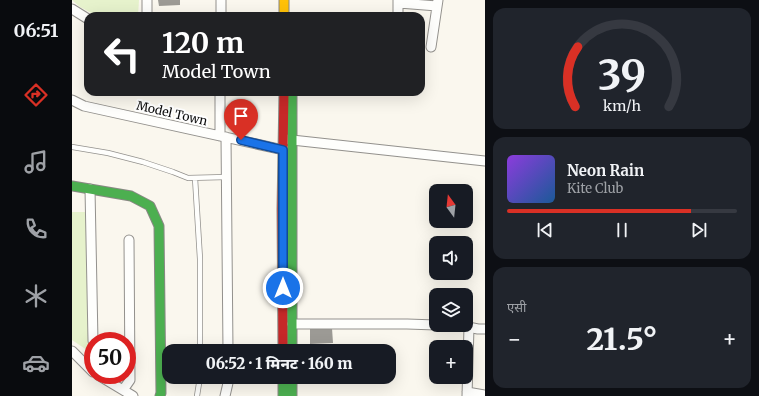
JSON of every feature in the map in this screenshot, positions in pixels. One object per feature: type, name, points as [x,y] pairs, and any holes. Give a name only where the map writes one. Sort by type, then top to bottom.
[{"type":"main road","points":[[284,0],[284,12]]},
{"type":"main road","points":[[292,0],[292,12]]},
{"type":"main road","points":[[284,96],[288,139],[292,344]]},
{"type":"main road","points":[[288,139],[292,96]]},
{"type":"main road","points":[[283,344],[288,151]]},
{"type":"main road","points":[[72,186],[131,196],[150,206],[159,226],[160,396]]},
{"type":"main road","points":[[283,384],[283,396]]},
{"type":"main road","points":[[292,384],[292,396]]},
{"type":"street","points":[[147,0],[147,12]]},
{"type":"street","points":[[221,0],[221,12]]},
{"type":"street","points":[[398,12],[398,1],[438,3],[431,47]]},
{"type":"street","points":[[72,9],[84,16]]},
{"type":"street","points":[[220,96],[227,177],[228,344]]},
{"type":"street","name":"Model Town","points":[[72,100],[84,106],[288,151]]},
{"type":"street","points":[[288,139],[485,161]]},
{"type":"street","points":[[90,189],[93,332]]},
{"type":"street","points":[[123,390],[130,380],[129,240]]},
{"type":"street","points":[[292,324],[429,325]]},
{"type":"street","points":[[473,328],[478,330],[485,329]]},
{"type":"street","points":[[469,332],[467,394],[485,395]]},
{"type":"street","points":[[72,351],[84,363]]},
{"type":"street","points":[[113,384],[133,396]]},
{"type":"street","points":[[225,396],[228,384]]},
{"type":"lane","points":[[72,146],[142,162],[188,178],[227,177]]},
{"type":"lane","points":[[195,178],[200,259],[200,344]]},
{"type":"lane","points":[[197,396],[199,384]]},
{"type":"green space","points":[[72,0],[139,0],[138,12],[89,12],[80,7]]},
{"type":"green space","points":[[72,212],[87,212],[90,332],[84,332],[84,348],[72,340]]},
{"type":"building","points":[[158,0],[180,0],[180,5],[159,6]]},
{"type":"building","points":[[310,328],[332,328],[333,343],[310,344]]},
{"type":"traffic: fast","points":[[292,96],[292,344]]},
{"type":"traffic: fast","points":[[72,186],[131,196],[150,206],[159,226],[160,396]]},
{"type":"traffic: fast","points":[[283,384],[283,396]]},
{"type":"traffic: fast","points":[[292,384],[292,396]]},
{"type":"traffic: slow","points":[[284,0],[284,12]]},
{"type":"traffic: jam","points":[[283,344],[282,209],[284,96]]},
{"type":"route","points":[[241,140],[283,150],[283,288]]}]
